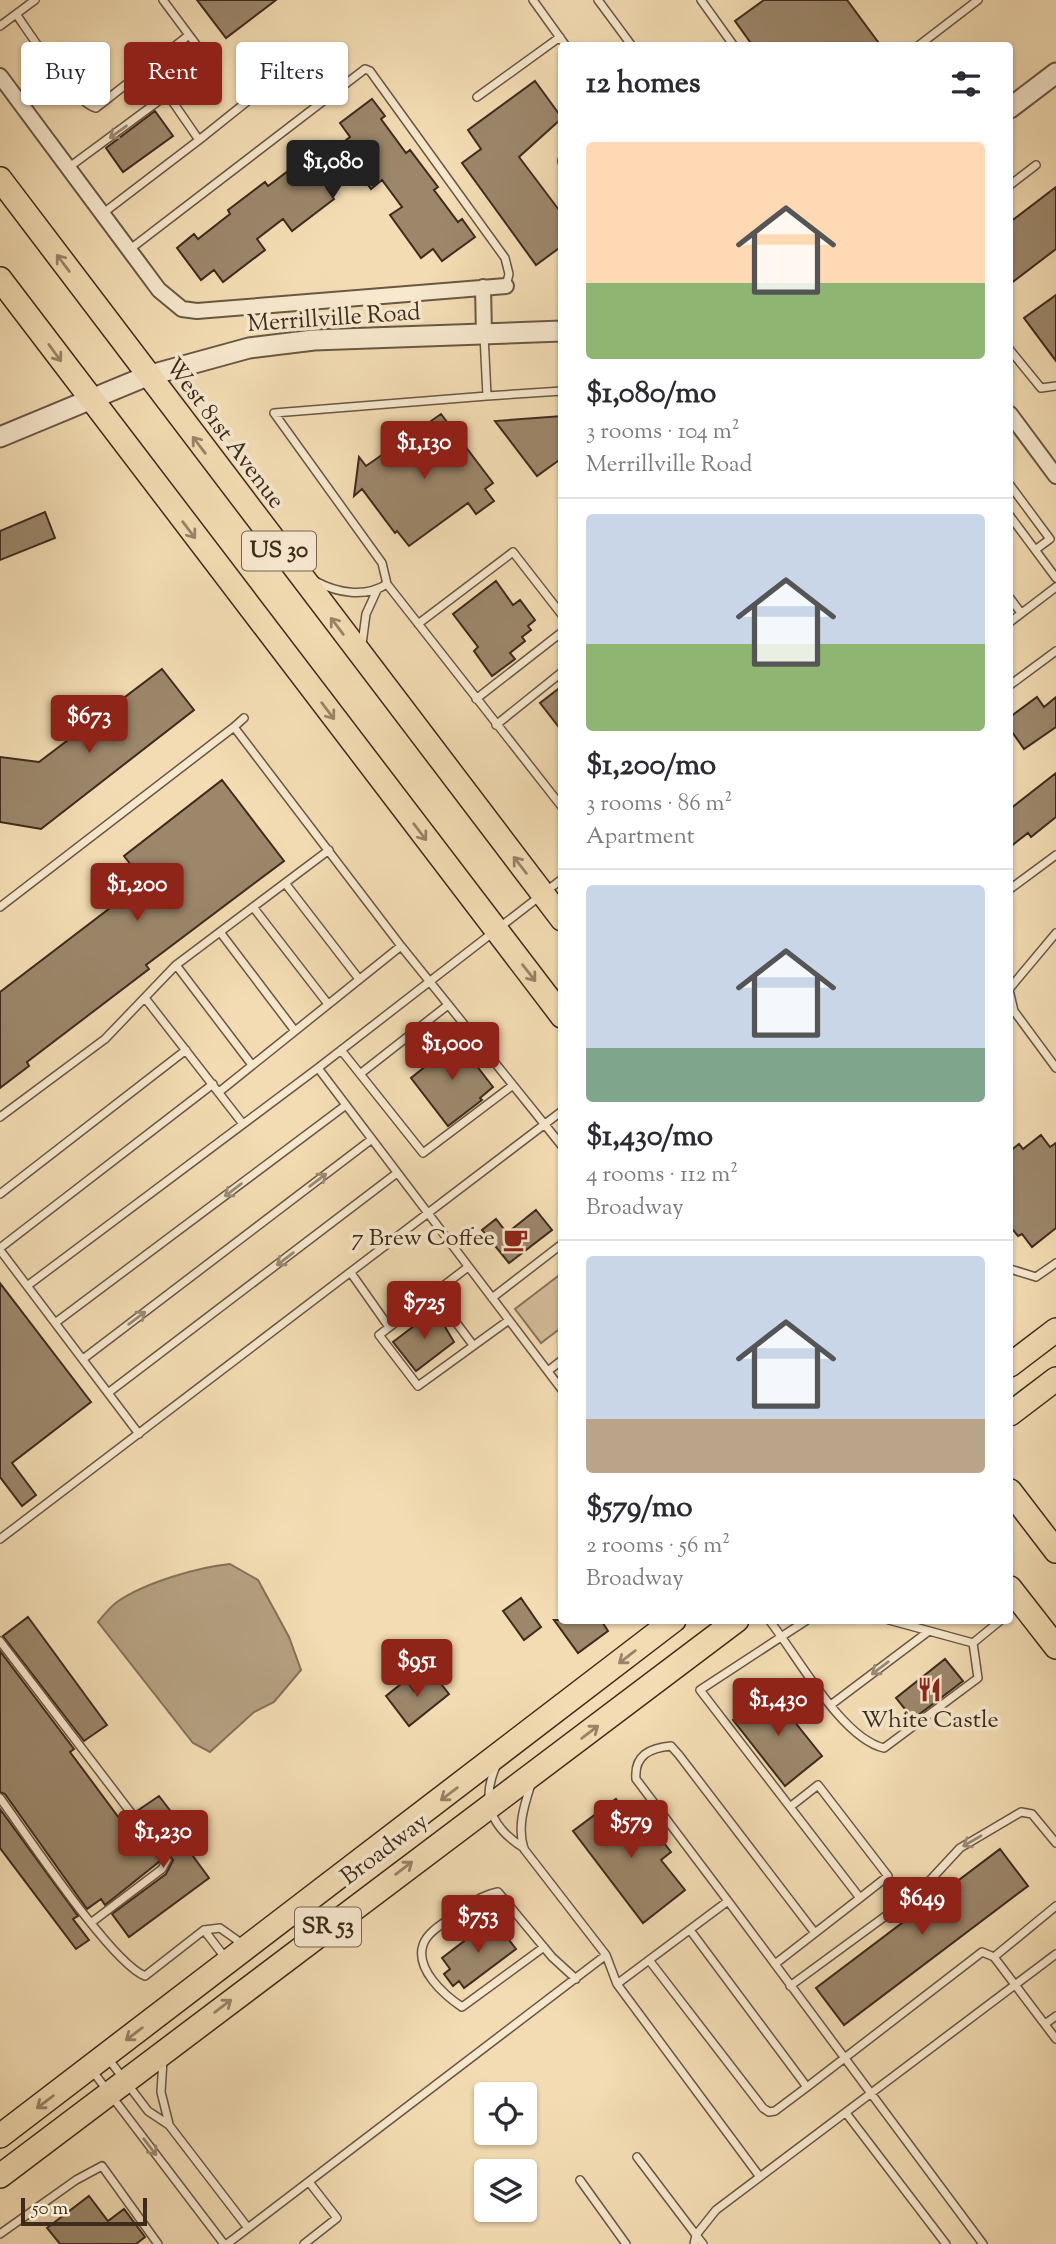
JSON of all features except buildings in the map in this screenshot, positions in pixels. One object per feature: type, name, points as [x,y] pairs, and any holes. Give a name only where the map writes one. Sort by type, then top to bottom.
[{"type":"main road","name":"West 81st Avenue","points":[[0,179],[293,569],[558,914]]},
{"type":"main road","name":"US 30","points":[[0,279],[88,398],[558,1011]]},
{"type":"main road","points":[[1013,1363],[1056,1330]]},
{"type":"main road","points":[[1013,1412],[1056,1379]]},
{"type":"main road","points":[[1013,1495],[1056,1550]]},
{"type":"main road","points":[[1016,1600],[1056,1647]]},
{"type":"main road","name":"Broadway","points":[[0,2136],[669,1624]]},
{"type":"main road","name":"Broadway","points":[[0,2176],[732,1624]]},
{"type":"street","points":[[1013,106],[1056,73]]},
{"type":"street","points":[[0,76],[129,250],[170,302],[182,309],[197,311],[506,286]]},
{"type":"street","points":[[483,287],[484,335]]},
{"type":"street","name":"Merrillville Road","points":[[0,437],[88,398],[147,376],[218,355],[281,344],[558,331]]},
{"type":"street","points":[[1013,421],[1056,475]]},
{"type":"lane","points":[[0,26],[35,0]]},
{"type":"lane","points":[[163,0],[194,42]]},
{"type":"lane","points":[[533,0],[563,42]]},
{"type":"lane","points":[[598,0],[629,42]]},
{"type":"lane","points":[[701,0],[731,42]]},
{"type":"lane","points":[[923,42],[978,0]]},
{"type":"lane","points":[[16,14],[36,42]]},
{"type":"lane","points":[[110,97],[189,35]]},
{"type":"lane","points":[[477,97],[560,37]]},
{"type":"lane","points":[[129,250],[365,69],[370,71],[505,258],[509,274],[506,286]]},
{"type":"lane","points":[[68,168],[156,105]]},
{"type":"lane","points":[[175,105],[200,140]]},
{"type":"lane","points":[[102,214],[243,105]]},
{"type":"lane","points":[[1013,183],[1036,165]]},
{"type":"lane","points":[[484,335],[487,396]]},
{"type":"lane","points":[[1013,354],[1041,388],[1055,388]]},
{"type":"lane","points":[[558,391],[274,413],[382,563],[387,584],[558,801]]},
{"type":"lane","points":[[1013,489],[1050,539],[1035,550]]},
{"type":"lane","points":[[1013,520],[1056,578]]},
{"type":"lane","points":[[418,624],[513,552],[558,610]]},
{"type":"lane","points":[[293,569],[339,592],[377,590],[387,584]]},
{"type":"lane","points":[[1013,620],[1056,587]]},
{"type":"lane","points":[[364,662],[361,634],[366,614],[377,590]]},
{"type":"lane","points":[[1013,602],[1021,613]]},
{"type":"lane","points":[[476,699],[558,635]]},
{"type":"lane","points":[[1013,683],[1056,651]]},
{"type":"lane","points":[[496,725],[558,675]]},
{"type":"lane","points":[[0,906],[244,718]]},
{"type":"lane","points":[[234,727],[401,946],[558,1141]]},
{"type":"lane","points":[[0,1117],[105,1039],[176,965],[329,850]]},
{"type":"lane","points":[[1013,887],[1056,855]]},
{"type":"lane","points":[[27,1286],[318,1068],[558,882]]},
{"type":"lane","points":[[285,883],[359,979]]},
{"type":"lane","points":[[253,907],[328,1004]]},
{"type":"lane","points":[[1013,984],[1055,933],[1056,923]]},
{"type":"lane","points":[[220,932],[295,1031]]},
{"type":"lane","points":[[219,1091],[401,946]]},
{"type":"lane","points":[[176,965],[252,1065]]},
{"type":"lane","points":[[145,998],[243,1124]]},
{"type":"lane","points":[[360,1074],[449,1005]]},
{"type":"lane","points":[[1013,1007],[1056,1068]]},
{"type":"lane","points":[[341,1049],[423,1153],[513,1085]]},
{"type":"lane","points":[[0,1194],[186,1050]]},
{"type":"lane","points":[[318,1068],[558,1385]]},
{"type":"lane","points":[[139,1434],[0,1249],[213,1084]]},
{"type":"lane","points":[[55,1323],[346,1105]]},
{"type":"lane","points":[[0,1539],[558,1114]]},
{"type":"lane","points":[[83,1359],[372,1139]]},
{"type":"lane","points":[[108,1393],[397,1173]]},
{"type":"lane","points":[[492,1298],[558,1247]]},
{"type":"lane","points":[[1013,1270],[1036,1277],[1056,1263]]},
{"type":"lane","points":[[468,1267],[379,1335],[418,1386],[509,1320]]},
{"type":"lane","points":[[351,1273],[389,1327]]},
{"type":"lane","points":[[434,1293],[473,1345]]},
{"type":"lane","points":[[548,1371],[558,1363]]},
{"type":"lane","points":[[772,1624],[832,1704],[869,1745],[884,1748],[978,1678],[973,1643]]},
{"type":"lane","points":[[801,1624],[700,1690],[860,1898]]},
{"type":"lane","points":[[904,1624],[973,1643]]},
{"type":"lane","points":[[973,1643],[996,1624]]},
{"type":"lane","points":[[832,1704],[929,1631]]},
{"type":"lane","points":[[0,1641],[167,1860],[162,1869],[92,1922]]},
{"type":"lane","points":[[815,1933],[671,1746],[654,1747],[643,1755],[635,1767],[636,1779],[983,2244]]},
{"type":"lane","points":[[503,1752],[492,1776],[487,1807],[512,1841],[524,1849],[607,1955],[617,1984],[760,2177]]},
{"type":"lane","points":[[524,1849],[521,1820],[535,1773]]},
{"type":"lane","points":[[775,1965],[888,1876],[818,1785],[790,1807]]},
{"type":"lane","points":[[0,1798],[109,1947],[135,1972],[145,1976],[204,1930],[219,1928],[247,1948]]},
{"type":"lane","points":[[790,1986],[921,1890],[960,1848],[1021,1812],[1032,1814],[1056,1843]]},
{"type":"lane","points":[[544,1947],[461,2007],[444,1995],[424,1965],[422,1946],[430,1934],[482,1895],[498,1892],[544,1947],[576,1979]]},
{"type":"lane","points":[[617,1984],[728,1901]]},
{"type":"lane","points":[[994,1956],[1056,1906]]},
{"type":"lane","points":[[204,1930],[228,1962]]},
{"type":"lane","points":[[690,1930],[807,2087]]},
{"type":"lane","points":[[649,1960],[763,2108],[769,2112],[775,2111],[845,2059],[982,1952],[994,1956],[1056,2039]]},
{"type":"lane","points":[[694,2244],[696,2235],[708,2218],[1056,1954]]},
{"type":"lane","points":[[98,2062],[226,2244],[607,1955]]},
{"type":"lane","points":[[1045,2024],[1056,2016]]},
{"type":"lane","points":[[169,2047],[162,2062],[160,2082],[169,2124]]},
{"type":"lane","points":[[98,2062],[117,2087],[169,2124],[248,2228]]},
{"type":"lane","points":[[846,2113],[946,2244]]},
{"type":"lane","points":[[638,2157],[703,2244]]},
{"type":"lane","points":[[0,2234],[76,2180],[102,2166],[158,2244]]},
{"type":"lane","points":[[580,2180],[626,2244]]},
{"type":"lane","points":[[304,2244],[337,2218],[309,2182]]},
{"type":"shaded area","points":[[558,1276],[558,1330],[541,1343],[515,1309]]},
{"type":"shaded area","points":[[230,1564],[258,1580],[289,1637],[301,1670],[274,1702],[254,1712],[210,1752],[193,1743],[98,1622],[117,1602],[142,1588],[187,1572]]},
{"type":"place","name":"7 Brew Coffee","points":[[515,1239]]},
{"type":"place","name":"White Castle","points":[[930,1690]]}]
